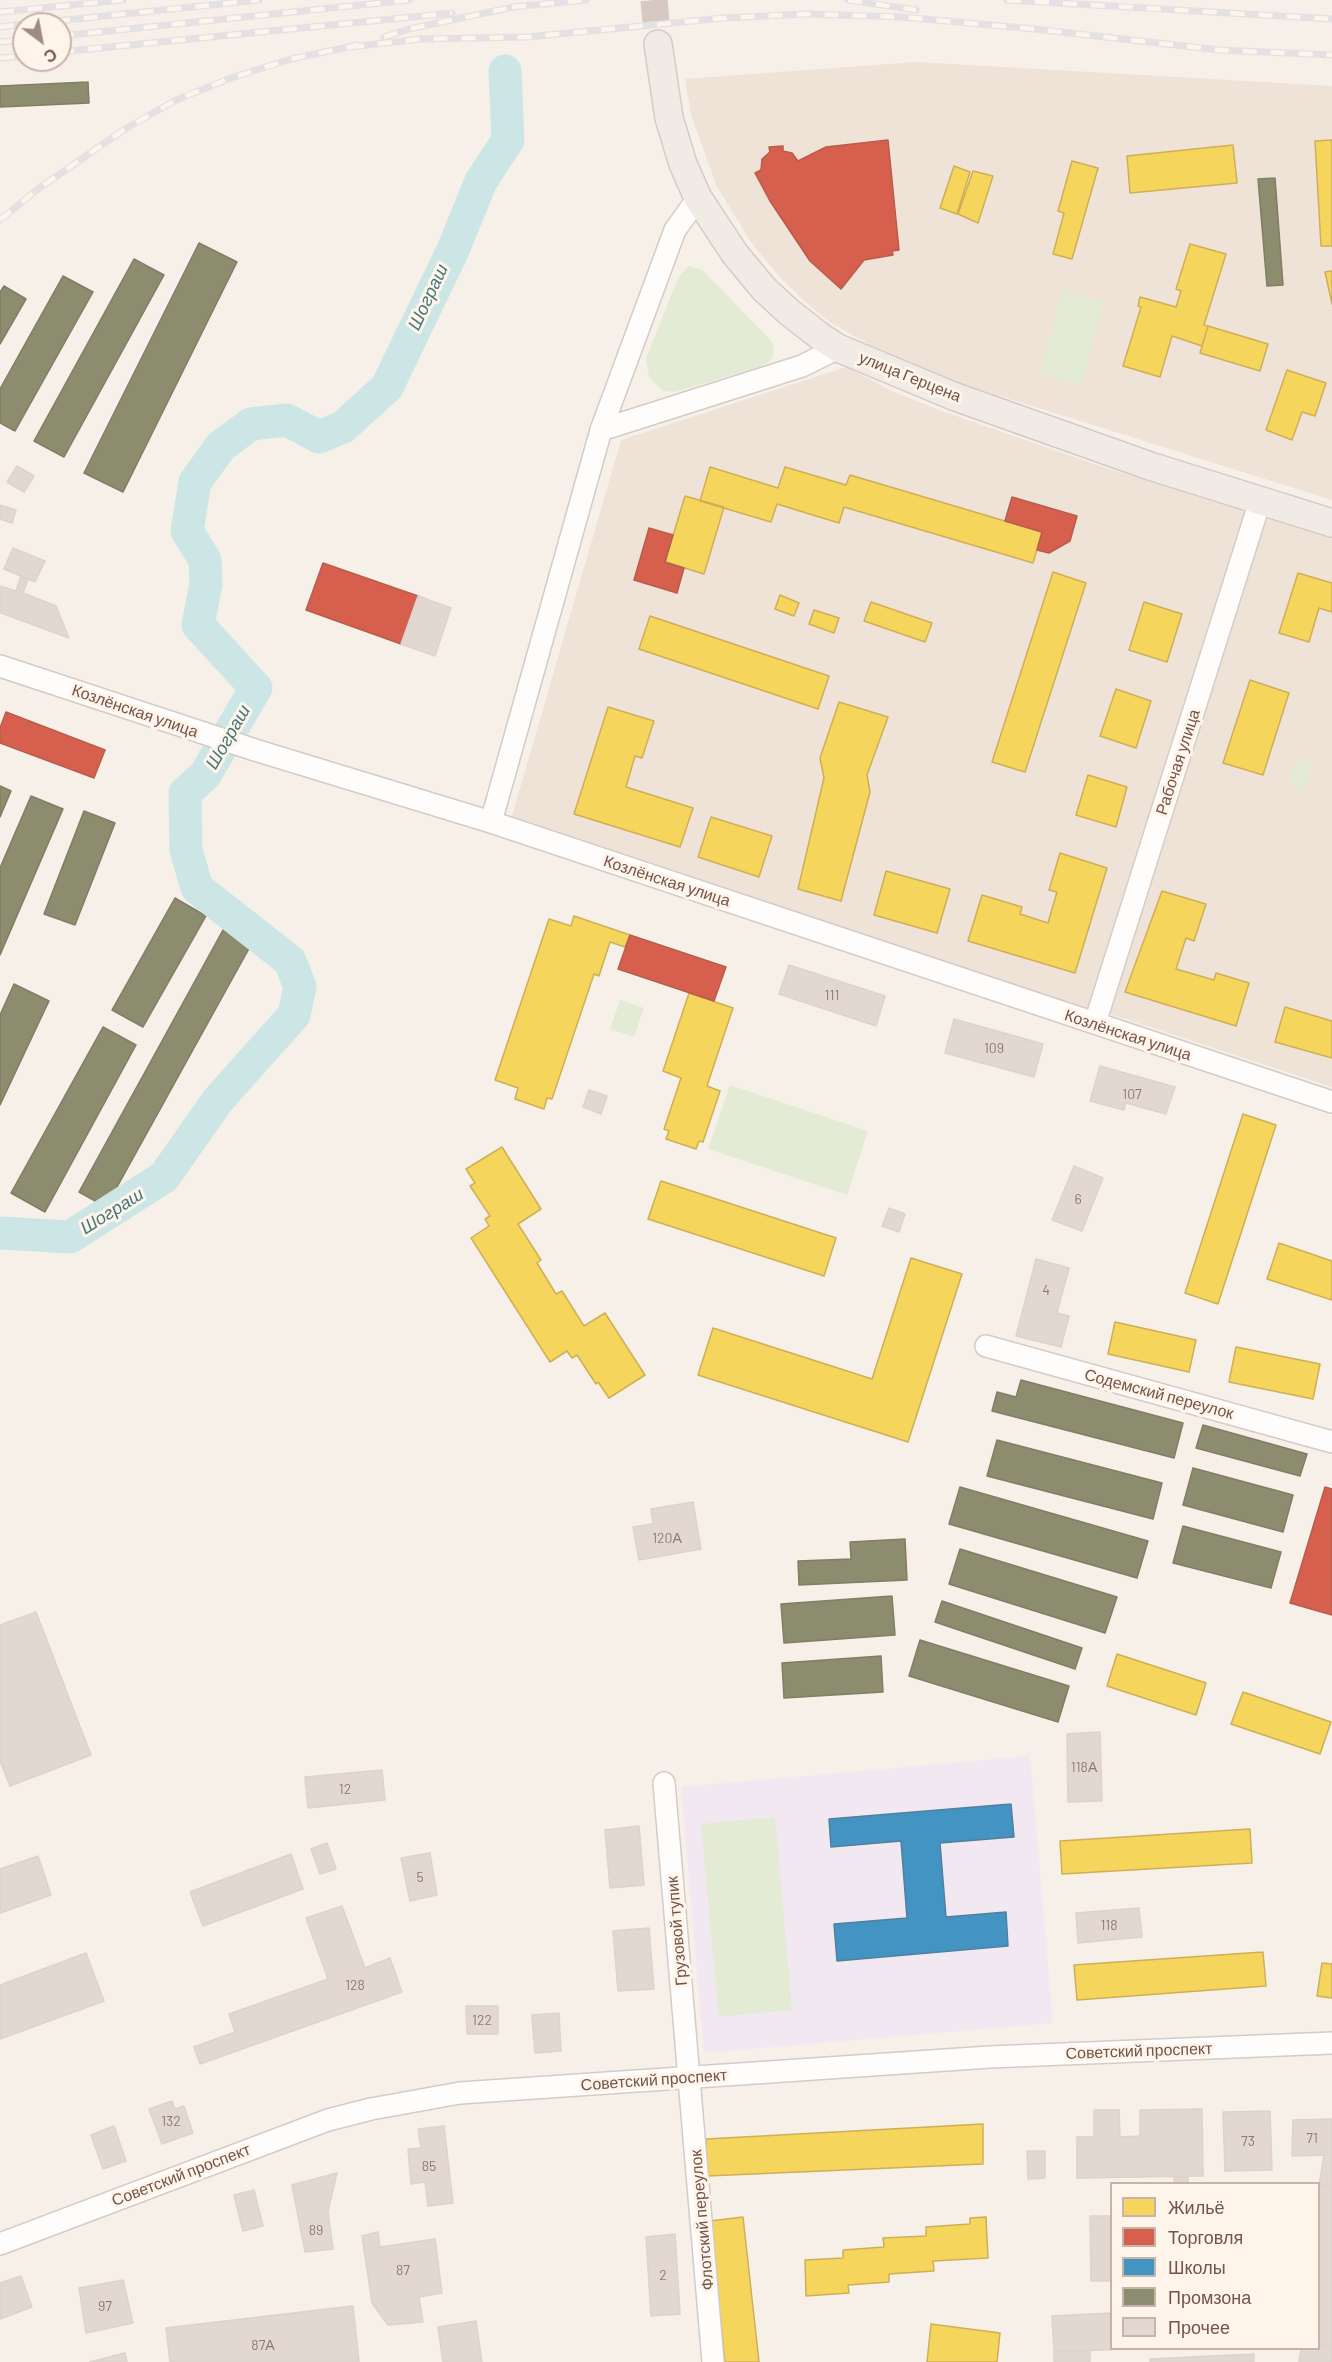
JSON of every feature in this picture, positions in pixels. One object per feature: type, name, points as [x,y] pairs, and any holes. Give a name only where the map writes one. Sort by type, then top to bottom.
[{"type":"main road","name":"улица Герцена","points":[[658,44],[669,118],[682,164],[698,198],[735,254],[764,289],[820,337],[838,348],[953,396],[1150,466],[1332,523]]},
{"type":"street","points":[[490,822],[601,430],[675,230],[698,198]]},
{"type":"street","points":[[601,430],[802,366],[838,348]]},
{"type":"street","name":"Рабочая улица","points":[[1095,1023],[1260,501]]},
{"type":"street","name":"Козлёнская улица","points":[[0,666],[170,723],[490,822],[1332,1102]]},
{"type":"street","name":"Содемский переулок","points":[[986,1346],[1332,1442]]},
{"type":"street","name":"Грузовой тупик","points":[[664,1783],[690,2079]]},
{"type":"street","name":"Советский проспект","points":[[0,2244],[328,2120],[371,2109],[460,2093],[990,2057],[1332,2043]]},
{"type":"street","name":"Флотский переулок","points":[[690,2079],[713,2362]]},
{"type":"shaded area","points":[[916,62],[1332,86],[1332,500],[943,378],[886,354],[828,321],[780,277],[753,245],[717,187],[691,115],[685,79]]},
{"type":"shaded area","points":[[846,367],[892,391],[939,410],[1109,469],[1247,511],[1091,1009],[512,816],[621,440]]},
{"type":"shaded area","points":[[1266,516],[1332,537],[1332,1087],[1107,1013]]},
{"type":"shaded area","points":[[1030,1756],[1053,2023],[704,2053],[681,1787]]},
{"type":"green space","points":[[689,266],[702,270],[768,337],[773,344],[774,354],[769,362],[759,367],[675,392],[662,391],[649,377],[646,358],[679,276]]},
{"type":"green space","points":[[1063,290],[1104,302],[1081,385],[1039,373]]},
{"type":"green space","points":[[1296,759],[1313,764],[1304,790],[1288,784]]},
{"type":"green space","points":[[620,1000],[644,1008],[634,1037],[610,1029]]},
{"type":"green space","points":[[730,1085],[868,1131],[847,1195],[708,1149]]},
{"type":"green space","points":[[775,1817],[792,2010],[719,2017],[701,1824]]},
{"type":"building: Жильё","points":[[1332,140],[1332,246],[1321,246],[1315,141]]},
{"type":"building: Жильё","points":[[1233,145],[1237,183],[1130,193],[1127,156]]},
{"type":"building: Жильё","points":[[1072,161],[1098,168],[1072,259],[1053,254],[1064,213],[1058,211]]},
{"type":"building: Жильё","points":[[954,166],[970,172],[957,214],[940,208]]},
{"type":"building: Жильё","points":[[973,171],[993,176],[978,223],[958,214]]},
{"type":"building: Жильё","points":[[1190,244],[1226,254],[1204,325],[1208,326],[1202,346],[1172,336],[1160,377],[1123,366],[1141,307],[1138,306],[1140,297],[1176,307],[1181,291],[1176,289]]},
{"type":"building: Жильё","points":[[1332,271],[1332,304],[1325,272]]},
{"type":"building: Жильё","points":[[1208,326],[1268,344],[1260,371],[1200,353]]},
{"type":"building: Жильё","points":[[1287,370],[1326,383],[1315,416],[1302,412],[1292,440],[1266,430]]},
{"type":"building: Жильё","points":[[710,467],[778,488],[785,467],[846,485],[850,475],[1042,532],[1033,563],[844,507],[839,523],[777,504],[771,522],[700,501]]},
{"type":"building: Жильё","points":[[685,496],[724,507],[704,574],[665,562]]},
{"type":"building: Жильё","points":[[1053,572],[1086,583],[1025,772],[992,762]]},
{"type":"building: Жильё","points":[[1298,573],[1332,583],[1332,612],[1319,608],[1309,642],[1279,633]]},
{"type":"building: Жильё","points":[[780,595],[799,603],[794,616],[775,609]]},
{"type":"building: Жильё","points":[[871,602],[932,623],[925,642],[864,621]]},
{"type":"building: Жильё","points":[[1144,602],[1182,614],[1167,662],[1129,650]]},
{"type":"building: Жильё","points":[[814,610],[839,618],[834,633],[809,624]]},
{"type":"building: Жильё","points":[[650,616],[829,676],[818,709],[639,649]]},
{"type":"building: Жильё","points":[[1250,680],[1289,693],[1263,775],[1223,763]]},
{"type":"building: Жильё","points":[[1116,689],[1151,701],[1136,748],[1100,736]]},
{"type":"building: Жильё","points":[[839,702],[888,717],[867,775],[870,792],[841,901],[798,889],[824,778],[820,758]]},
{"type":"building: Жильё","points":[[608,707],[654,721],[642,758],[635,756],[626,787],[693,808],[680,847],[574,814]]},
{"type":"building: Жильё","points":[[1088,775],[1127,787],[1116,827],[1076,815]]},
{"type":"building: Жильё","points":[[711,817],[772,836],[759,877],[698,857]]},
{"type":"building: Жильё","points":[[1060,853],[1107,868],[1075,973],[968,941],[982,895],[1022,907],[1020,914],[1048,923],[1057,892],[1049,890]]},
{"type":"building: Жильё","points":[[886,871],[950,889],[937,933],[874,915]]},
{"type":"building: Жильё","points":[[1162,891],[1206,904],[1194,941],[1186,938],[1176,969],[1214,980],[1216,973],[1249,983],[1236,1026],[1125,992]]},
{"type":"building: Жильё","points":[[574,916],[630,935],[625,947],[610,942],[599,976],[594,974],[552,1099],[547,1098],[544,1109],[515,1099],[518,1088],[495,1080],[549,919],[571,926]]},
{"type":"building: Жильё","points":[[689,993],[733,1008],[707,1086],[720,1091],[703,1142],[699,1141],[696,1149],[666,1139],[669,1131],[664,1129],[681,1078],[663,1071]]},
{"type":"building: Жильё","points":[[1285,1007],[1332,1021],[1332,1058],[1275,1042]]},
{"type":"building: Жильё","points":[[1243,1114],[1276,1125],[1218,1304],[1185,1293]]},
{"type":"building: Жильё","points":[[502,1147],[541,1209],[518,1224],[541,1260],[537,1263],[556,1294],[562,1291],[584,1326],[605,1313],[645,1375],[609,1398],[598,1382],[596,1384],[577,1355],[572,1358],[567,1351],[550,1362],[471,1238],[489,1226],[485,1219],[490,1216],[470,1186],[475,1183],[466,1169]]},
{"type":"building: Жильё","points":[[661,1181],[836,1238],[824,1276],[648,1219]]},
{"type":"building: Жильё","points":[[1279,1243],[1332,1261],[1332,1300],[1267,1279]]},
{"type":"building: Жильё","points":[[911,1258],[962,1274],[908,1442],[698,1375],[713,1328],[872,1379]]},
{"type":"building: Жильё","points":[[1115,1322],[1196,1340],[1189,1372],[1108,1354]]},
{"type":"building: Жильё","points":[[1236,1347],[1320,1364],[1313,1399],[1229,1382]]},
{"type":"building: Жильё","points":[[1117,1654],[1206,1683],[1196,1715],[1107,1686]]},
{"type":"building: Жильё","points":[[1243,1692],[1331,1722],[1320,1754],[1231,1724]]},
{"type":"building: Жильё","points":[[1250,1829],[1252,1863],[1062,1874],[1060,1841]]},
{"type":"building: Жильё","points":[[1263,1952],[1266,1986],[1077,2000],[1074,1965]]},
{"type":"building: Жильё","points":[[1322,1963],[1332,1964],[1332,1998],[1317,1996]]},
{"type":"building: Жильё","points":[[983,2124],[983,2164],[707,2176],[706,2139]]},
{"type":"building: Жильё","points":[[743,2217],[759,2362],[725,2362],[710,2221]]},
{"type":"building: Жильё","points":[[986,2217],[988,2258],[933,2261],[934,2271],[889,2274],[889,2282],[848,2285],[849,2293],[806,2296],[805,2260],[843,2258],[843,2250],[884,2247],[883,2238],[926,2236],[926,2227],[970,2224],[970,2218]]},
{"type":"building: Жильё","points":[[931,2324],[1000,2333],[997,2362],[927,2362]]},
{"type":"building: Торговля","points":[[888,140],[899,250],[892,251],[893,255],[864,260],[841,289],[810,261],[770,201],[755,173],[761,170],[762,159],[770,152],[769,147],[783,146],[783,151],[792,153],[798,161],[826,147]]},
{"type":"building: Торговля","points":[[1012,497],[1077,516],[1070,541],[1049,553],[1037,550],[1042,532],[1005,521]]},
{"type":"building: Торговля","points":[[649,528],[673,535],[665,562],[684,568],[677,593],[634,580]]},
{"type":"building: Торговля","points":[[323,563],[418,596],[401,644],[306,610]]},
{"type":"building: Торговля","points":[[6,712],[105,750],[94,778],[0,743],[0,728]]},
{"type":"building: Торговля","points":[[630,935],[726,967],[714,1001],[618,969]]},
{"type":"building: Торговля","points":[[1325,1487],[1332,1489],[1332,1615],[1290,1603]]},
{"type":"building: Школы","points":[[1011,1804],[1014,1837],[940,1843],[946,1917],[1006,1912],[1008,1946],[837,1961],[834,1924],[907,1918],[901,1841],[831,1847],[829,1819]]},
{"type":"building: Промзона","points":[[88,82],[89,103],[0,107],[0,86]]},
{"type":"building: Промзона","points":[[1275,178],[1283,285],[1267,286],[1258,179]]},
{"type":"building: Промзона","points":[[199,243],[237,262],[123,492],[84,473]]},
{"type":"building: Промзона","points":[[134,259],[164,275],[64,457],[34,441]]},
{"type":"building: Промзона","points":[[63,276],[93,292],[15,431],[0,423],[0,389]]},
{"type":"building: Промзона","points":[[4,286],[26,299],[0,344],[0,292]]},
{"type":"building: Промзона","points":[[0,786],[11,791],[0,817]]},
{"type":"building: Промзона","points":[[31,796],[63,809],[0,955],[0,868]]},
{"type":"building: Промзона","points":[[84,811],[115,823],[75,925],[44,914]]},
{"type":"building: Промзона","points":[[175,898],[206,916],[143,1027],[112,1010]]},
{"type":"building: Промзона","points":[[223,930],[251,945],[106,1207],[79,1192]]},
{"type":"building: Промзона","points":[[14,984],[49,1001],[0,1105],[0,1015]]},
{"type":"building: Промзона","points":[[103,1027],[136,1045],[45,1212],[11,1193]]},
{"type":"building: Промзона","points":[[1021,1380],[1183,1423],[1174,1458],[992,1411],[997,1392],[1016,1397]]},
{"type":"building: Промзона","points":[[1203,1425],[1307,1454],[1300,1476],[1196,1448]]},
{"type":"building: Промзона","points":[[997,1440],[1162,1483],[1153,1519],[987,1476]]},
{"type":"building: Промзона","points":[[1193,1468],[1293,1495],[1283,1532],[1183,1505]]},
{"type":"building: Промзона","points":[[960,1487],[1148,1541],[1137,1578],[949,1524]]},
{"type":"building: Промзона","points":[[1183,1526],[1281,1552],[1271,1588],[1173,1563]]},
{"type":"building: Промзона","points":[[905,1539],[907,1580],[799,1585],[798,1561],[851,1559],[850,1542]]},
{"type":"building: Промзона","points":[[960,1549],[1117,1597],[1105,1633],[949,1584]]},
{"type":"building: Промзона","points":[[892,1596],[895,1635],[784,1643],[781,1604]]},
{"type":"building: Промзона","points":[[942,1601],[1082,1648],[1075,1669],[935,1622]]},
{"type":"building: Промзона","points":[[920,1640],[1069,1686],[1058,1722],[909,1676]]},
{"type":"building: Промзона","points":[[881,1656],[883,1692],[784,1698],[782,1663]]},
{"type":"building: Прочее","points":[[17,466],[34,476],[24,492],[7,482]]},
{"type":"building: Прочее","points":[[0,505],[16,510],[12,523],[0,519]]},
{"type":"building: Прочее","points":[[13,548],[45,561],[35,582],[4,569]]},
{"type":"building: Прочее","points":[[21,576],[28,579],[23,593],[56,606],[69,638],[1,613],[0,586],[16,591]]},
{"type":"building: Прочее","points":[[418,596],[451,608],[435,656],[401,644]]},
{"type":"building: Прочее","points":[[789,965],[885,996],[876,1026],[779,994]]},
{"type":"building: Прочее","points":[[954,1019],[1043,1044],[1034,1077],[945,1053]]},
{"type":"building: Прочее","points":[[1100,1066],[1175,1087],[1166,1114],[1126,1103],[1124,1110],[1090,1101]]},
{"type":"building: Прочее","points":[[589,1090],[607,1096],[601,1114],[583,1107]]},
{"type":"building: Прочее","points":[[1074,1166],[1103,1178],[1082,1231],[1052,1220]]},
{"type":"building: Прочее","points":[[889,1208],[905,1214],[899,1232],[882,1226]]},
{"type":"building: Прочее","points":[[1036,1259],[1069,1268],[1057,1313],[1069,1316],[1061,1347],[1016,1336]]},
{"type":"building: Прочее","points":[[693,1502],[701,1549],[639,1560],[633,1527],[653,1524],[651,1509]]},
{"type":"building: Прочее","points":[[36,1612],[91,1755],[10,1786],[0,1761],[0,1625]]},
{"type":"building: Прочее","points":[[1100,1732],[1102,1801],[1068,1802],[1067,1734]]},
{"type":"building: Прочее","points":[[382,1770],[385,1800],[308,1808],[305,1777]]},
{"type":"building: Прочее","points":[[639,1826],[644,1885],[610,1888],[605,1830]]},
{"type":"building: Прочее","points":[[327,1843],[336,1869],[320,1874],[311,1849]]},
{"type":"building: Прочее","points":[[430,1853],[437,1895],[410,1901],[401,1858]]},
{"type":"building: Прочее","points":[[291,1854],[303,1889],[203,1926],[190,1892]]},
{"type":"building: Прочее","points":[[38,1856],[51,1895],[0,1913],[0,1869]]},
{"type":"building: Прочее","points":[[342,1906],[365,1968],[390,1958],[402,1992],[200,2064],[194,2047],[235,2032],[229,2014],[328,1979],[306,1918]]},
{"type":"building: Прочее","points":[[1139,1908],[1142,1937],[1078,1943],[1076,1913]]},
{"type":"building: Прочее","points":[[649,1928],[654,1989],[618,1991],[613,1931]]},
{"type":"building: Прочее","points":[[86,1953],[104,2001],[0,2039],[0,1985]]},
{"type":"building: Прочее","points":[[466,2006],[498,2006],[498,2034],[467,2034]]},
{"type":"building: Прочее","points":[[559,2013],[561,2051],[535,2053],[532,2015]]},
{"type":"building: Прочее","points":[[172,2101],[175,2109],[184,2106],[193,2133],[162,2144],[149,2109]]},
{"type":"building: Прочее","points":[[1202,2109],[1203,2176],[1077,2178],[1077,2137],[1094,2137],[1094,2110],[1119,2110],[1120,2137],[1140,2136],[1140,2110]]},
{"type":"building: Прочее","points":[[1270,2111],[1272,2170],[1225,2171],[1223,2112]]},
{"type":"building: Прочее","points":[[1332,2119],[1332,2186],[1320,2185],[1324,2155],[1292,2156],[1293,2120]]},
{"type":"building: Прочее","points":[[114,2126],[126,2161],[103,2169],[91,2135]]},
{"type":"building: Прочее","points":[[444,2126],[453,2203],[428,2206],[425,2182],[411,2184],[408,2149],[421,2148],[418,2129]]},
{"type":"building: Прочее","points":[[1027,2151],[1045,2151],[1045,2178],[1028,2179]]},
{"type":"building: Прочее","points":[[337,2173],[328,2211],[333,2249],[305,2252],[292,2185]]},
{"type":"building: Прочее","points":[[1174,2177],[1188,2177],[1188,2182],[1174,2182]]},
{"type":"building: Прочее","points":[[1320,2185],[1332,2186],[1332,2347],[1320,2345]]},
{"type":"building: Прочее","points":[[254,2190],[263,2226],[243,2231],[234,2195]]},
{"type":"building: Прочее","points":[[1090,2216],[1110,2216],[1110,2281],[1091,2281]]},
{"type":"building: Прочее","points":[[378,2232],[380,2247],[435,2239],[442,2293],[419,2297],[423,2322],[388,2325],[372,2303],[362,2236]]},
{"type":"building: Прочее","points":[[675,2234],[680,2314],[651,2316],[646,2237]]},
{"type":"building: Прочее","points":[[21,2276],[32,2307],[0,2319],[0,2283]]},
{"type":"building: Прочее","points":[[123,2280],[133,2323],[86,2333],[79,2288]]},
{"type":"building: Прочее","points":[[353,2306],[359,2362],[170,2362],[166,2328]]},
{"type":"building: Прочее","points":[[1110,2313],[1110,2350],[1054,2352],[1052,2316]]},
{"type":"building: Прочее","points":[[476,2321],[482,2362],[443,2362],[438,2327]]},
{"type":"building: Прочее","points":[[1320,2345],[1332,2347],[1332,2362],[1299,2362],[1301,2350],[1320,2350]]},
{"type":"building: Прочее","points":[[1090,2351],[1090,2362],[1054,2362],[1054,2352]]},
{"type":"building: Прочее","points":[[125,2353],[127,2362],[89,2362]]},
{"type":"building: Прочее","points":[[1254,2354],[1254,2362],[1150,2362],[1150,2359]]},
{"type":"waterway","name":"Шограш","points":[[0,1233],[70,1237],[164,1177],[218,1100],[294,1015],[300,987],[290,961],[197,888],[186,850],[185,793],[205,775],[256,688],[198,625],[206,584],[205,560],[187,531],[195,482],[221,446],[251,424],[287,420],[319,437],[343,427],[387,387],[453,250],[481,181],[508,140],[505,71]]},
{"type":"tunnel","points":[[654,0],[658,44]]},
{"type":"railway","points":[[0,12],[123,0]]},
{"type":"railway","points":[[72,19],[259,0]]},
{"type":"railway","points":[[72,35],[409,0]]},
{"type":"railway","points":[[512,7],[586,0]]},
{"type":"railway","points":[[848,0],[916,10]]},
{"type":"railway","points":[[1007,0],[1332,19]]},
{"type":"railway","points":[[384,37],[409,29],[518,6]]},
{"type":"railway","points":[[72,51],[452,13]]},
{"type":"railway","points":[[350,47],[420,39],[527,37],[724,18],[807,14],[902,17],[1220,50],[1332,55]]},
{"type":"railway","points":[[0,27],[12,26]]},
{"type":"railway","points":[[0,42],[12,41]]},
{"type":"railway","points":[[0,220],[38,189],[125,129],[176,100],[231,78],[291,59],[358,45]]},
{"type":"railway","points":[[0,58],[12,57]]}]
